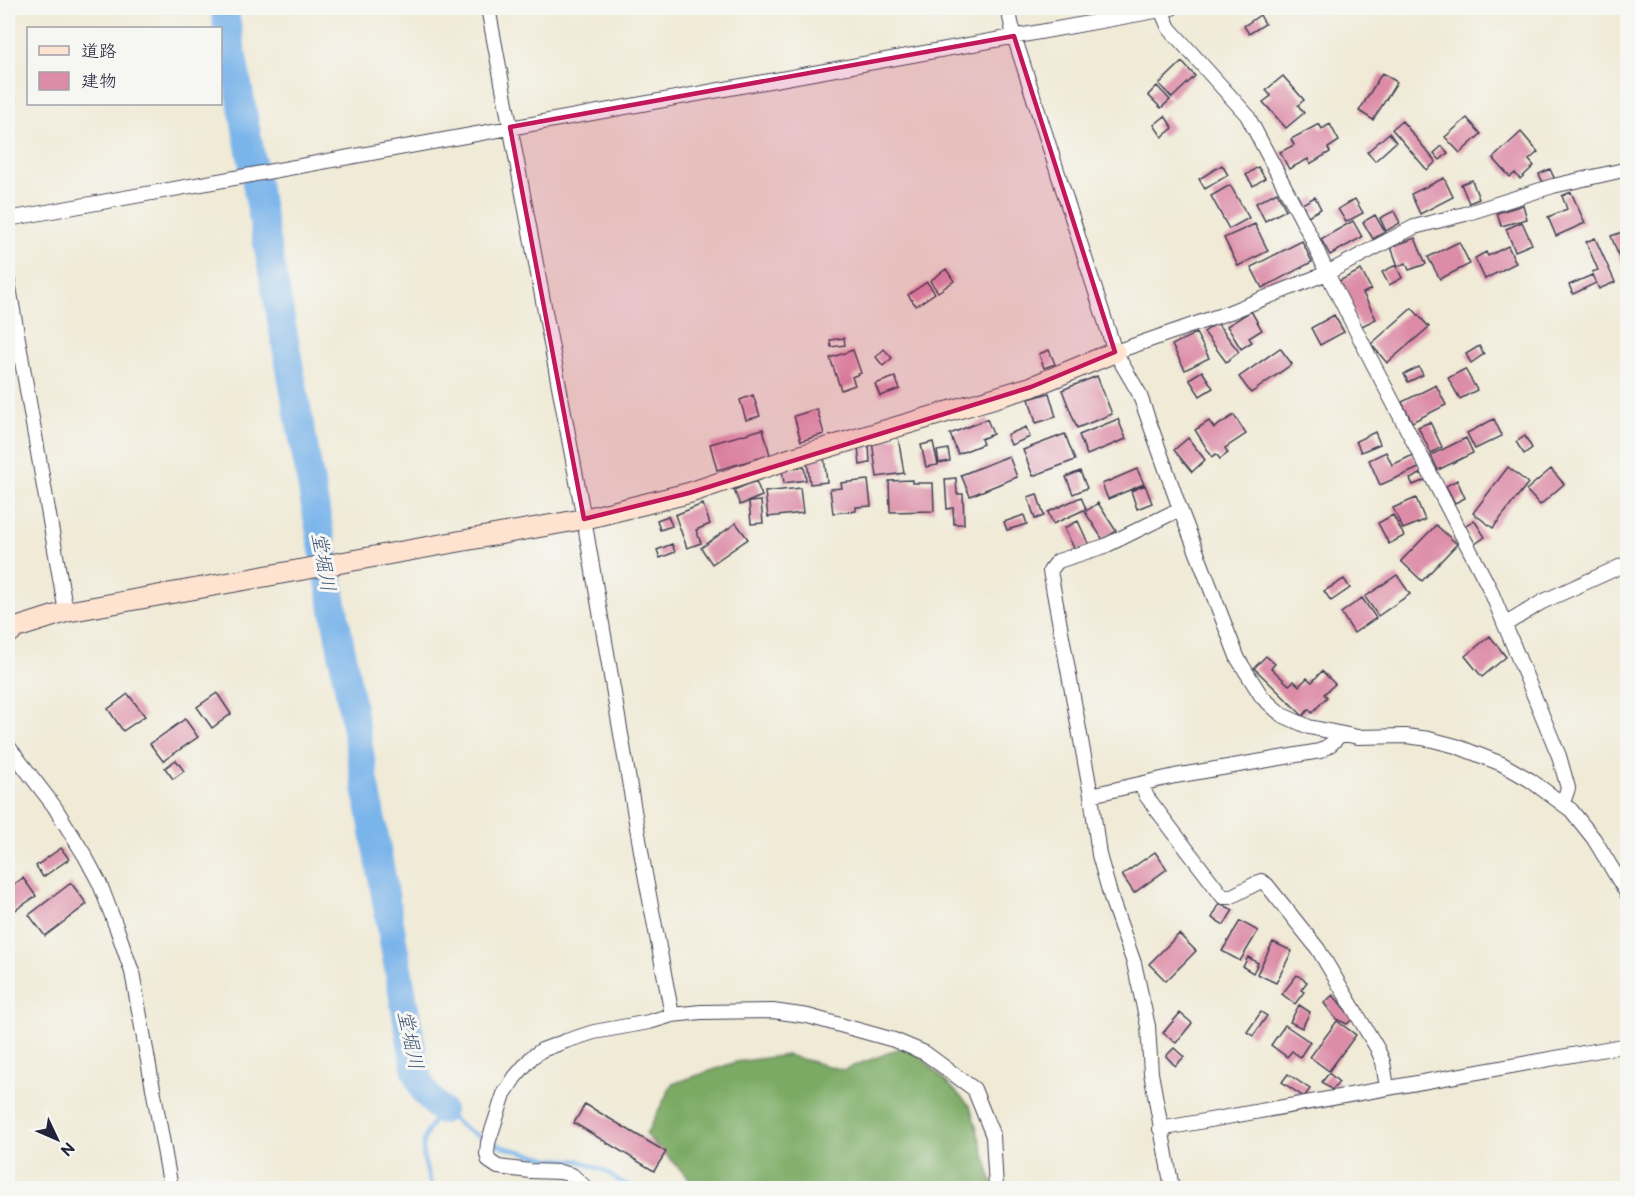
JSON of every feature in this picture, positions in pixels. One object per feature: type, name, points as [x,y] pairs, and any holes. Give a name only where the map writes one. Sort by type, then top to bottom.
[{"type":"street","points":[[488,8],[584,519],[672,1015]]},
{"type":"street","points":[[1008,8],[1014,36],[1115,352],[1139,393],[1179,509],[1238,659],[1262,697],[1282,715],[1309,727],[1358,737],[1406,736],[1456,746],[1502,764],[1530,780],[1571,810],[1594,839],[1628,895]]},
{"type":"street","points":[[8,219],[246,174],[1166,9],[1169,28],[1247,115],[1490,589],[1506,624],[1569,788],[1563,803]]},
{"type":"street","points":[[8,634],[16,628],[66,612],[584,519],[689,493],[792,458],[1030,387],[1115,352],[1230,312],[1327,273],[1413,227],[1466,214],[1553,186],[1628,169]]},
{"type":"street","points":[[8,282],[66,612]]},
{"type":"street","points":[[1172,1188],[1151,1073],[1148,1026],[1134,963],[1112,901],[1099,855],[1091,795],[1050,570],[1058,561],[1105,546],[1179,509]]},
{"type":"street","points":[[1506,624],[1542,602],[1628,563]]},
{"type":"street","points":[[1091,795],[1320,751],[1340,735]]},
{"type":"street","points":[[8,746],[54,806],[85,856],[100,884],[117,929],[132,972],[171,1188]]},
{"type":"street","points":[[1141,784],[1148,797],[1222,897],[1230,897],[1261,881],[1267,885],[1302,928],[1318,949],[1377,1048],[1383,1062],[1387,1088]]},
{"type":"street","points":[[586,1188],[572,1175],[498,1167],[489,1161],[488,1143],[504,1094],[514,1077],[532,1057],[542,1050],[594,1032],[649,1022],[672,1015],[701,1012],[789,1012],[894,1040],[925,1053],[974,1089],[993,1136],[996,1188]]},
{"type":"street","points":[[1160,1129],[1628,1045]]},
{"type":"highlighted area","points":[[1014,36],[1115,352],[1031,387],[689,493],[584,519],[510,127]]},
{"type":"green space","points":[[909,1045],[970,1106],[994,1188],[699,1188],[646,1135],[672,1084],[736,1062],[787,1055],[843,1070]]},
{"type":"building","points":[[1260,15],[1265,24],[1249,34],[1244,26]]},
{"type":"building","points":[[1182,62],[1195,76],[1172,98],[1159,84]]},
{"type":"building","points":[[1382,73],[1397,82],[1373,120],[1359,111]]},
{"type":"building","points":[[1283,76],[1304,100],[1298,105],[1304,113],[1286,128],[1263,102],[1271,96],[1266,90]]},
{"type":"building","points":[[1157,86],[1170,100],[1161,108],[1148,95]]},
{"type":"building","points":[[1165,116],[1173,128],[1162,137],[1154,125]]},
{"type":"building","points":[[1467,118],[1481,134],[1460,153],[1445,137]]},
{"type":"building","points":[[1402,121],[1436,162],[1427,170],[1392,129]]},
{"type":"building","points":[[1319,124],[1322,129],[1330,124],[1339,141],[1328,148],[1330,152],[1310,164],[1308,159],[1289,169],[1280,152],[1294,145],[1291,139]]},
{"type":"building","points":[[1521,132],[1538,152],[1529,160],[1534,166],[1520,179],[1515,173],[1510,177],[1493,158]]},
{"type":"building","points":[[1389,133],[1396,142],[1375,161],[1367,152]]},
{"type":"building","points":[[1442,146],[1448,153],[1440,160],[1434,153]]},
{"type":"building","points":[[1222,165],[1228,175],[1205,189],[1199,179]]},
{"type":"building","points":[[1258,167],[1265,178],[1253,186],[1246,175]]},
{"type":"building","points":[[1550,169],[1555,180],[1544,185],[1539,174]]},
{"type":"building","points":[[1444,178],[1453,197],[1420,214],[1411,194]]},
{"type":"building","points":[[1472,180],[1479,199],[1469,203],[1461,184]]},
{"type":"building","points":[[1230,185],[1249,218],[1229,229],[1211,196]]},
{"type":"building","points":[[1277,192],[1286,210],[1265,221],[1256,203]]},
{"type":"building","points":[[1571,192],[1585,223],[1556,236],[1548,217],[1567,209],[1562,196]]},
{"type":"building","points":[[1315,197],[1321,209],[1308,216],[1302,204]]},
{"type":"building","points":[[1355,199],[1363,213],[1346,222],[1338,209]]},
{"type":"building","points":[[1523,205],[1527,219],[1501,226],[1497,213]]},
{"type":"building","points":[[1394,211],[1400,223],[1386,231],[1380,218]]},
{"type":"building","points":[[1375,215],[1385,232],[1373,239],[1363,222]]},
{"type":"building","points":[[1353,221],[1362,237],[1330,255],[1321,239]]},
{"type":"building","points":[[1522,222],[1532,244],[1515,251],[1506,229]]},
{"type":"building","points":[[1255,224],[1268,251],[1238,266],[1224,238]]},
{"type":"building","points":[[1628,230],[1628,259],[1621,262],[1611,236]]},
{"type":"building","points":[[1415,238],[1426,264],[1409,270],[1406,263],[1398,266],[1391,247]]},
{"type":"building","points":[[1595,238],[1615,282],[1599,289],[1592,272],[1598,270],[1586,242]]},
{"type":"building","points":[[1302,241],[1312,262],[1262,288],[1251,267]]},
{"type":"building","points":[[1459,242],[1470,264],[1440,279],[1428,257]]},
{"type":"building","points":[[1508,246],[1516,263],[1485,279],[1475,258],[1486,252],[1488,256]]},
{"type":"building","points":[[1396,265],[1402,278],[1389,285],[1382,272]]},
{"type":"building","points":[[946,269],[954,281],[938,292],[930,281]]},
{"type":"building","points":[[1361,270],[1371,289],[1363,293],[1376,319],[1360,327],[1337,282]]},
{"type":"building","points":[[1592,275],[1596,283],[1573,294],[1569,285]]},
{"type":"building","points":[[927,282],[935,293],[916,306],[908,295]]},
{"type":"building","points":[[1412,308],[1429,327],[1387,363],[1371,344]]},
{"type":"building","points":[[1251,311],[1262,330],[1249,338],[1252,342],[1241,349],[1227,326]]},
{"type":"building","points":[[1334,315],[1344,332],[1320,345],[1311,328]]},
{"type":"building","points":[[1217,323],[1239,352],[1226,362],[1204,332]]},
{"type":"building","points":[[1196,333],[1209,358],[1185,370],[1172,345]]},
{"type":"building","points":[[844,338],[845,345],[831,347],[830,340]]},
{"type":"building","points":[[1479,346],[1484,354],[1471,363],[1466,354]]},
{"type":"building","points":[[1280,348],[1292,364],[1251,393],[1239,377]]},
{"type":"building","points":[[884,349],[892,358],[883,366],[876,357]]},
{"type":"building","points":[[853,350],[861,373],[852,377],[855,385],[841,390],[830,358]]},
{"type":"building","points":[[1049,350],[1055,364],[1044,368],[1039,354]]},
{"type":"building","points":[[1419,367],[1423,375],[1408,382],[1404,374]]},
{"type":"building","points":[[1465,369],[1477,390],[1460,399],[1448,378]]},
{"type":"building","points":[[1202,371],[1213,388],[1200,396],[1189,379]]},
{"type":"building","points":[[1097,376],[1112,414],[1077,428],[1062,390]]},
{"type":"building","points":[[895,377],[900,389],[880,396],[875,384]]},
{"type":"building","points":[[1436,385],[1446,405],[1412,422],[1402,402]]},
{"type":"building","points":[[1049,393],[1056,417],[1036,423],[1029,399]]},
{"type":"building","points":[[753,395],[760,416],[746,420],[740,400]]},
{"type":"building","points":[[817,409],[824,434],[801,441],[794,416]]},
{"type":"building","points":[[1234,415],[1246,434],[1225,448],[1228,453],[1220,459],[1216,454],[1212,457],[1195,430],[1209,421],[1214,428]]},
{"type":"building","points":[[987,419],[993,434],[981,439],[983,444],[958,454],[950,434]]},
{"type":"building","points":[[1118,419],[1126,439],[1087,455],[1079,435]]},
{"type":"building","points":[[1494,419],[1502,436],[1475,449],[1467,433]]},
{"type":"building","points":[[1430,422],[1442,447],[1431,453],[1418,427]]},
{"type":"building","points":[[1026,427],[1030,437],[1011,445],[1007,435]]},
{"type":"building","points":[[763,429],[770,455],[717,470],[710,444]]},
{"type":"building","points":[[1375,432],[1380,444],[1361,452],[1356,441]]},
{"type":"building","points":[[1065,434],[1075,460],[1033,476],[1023,450]]},
{"type":"building","points":[[1525,436],[1532,448],[1524,454],[1516,442]]},
{"type":"building","points":[[898,437],[904,473],[877,477],[872,441]]},
{"type":"building","points":[[1188,438],[1205,460],[1192,472],[1174,450]]},
{"type":"building","points":[[1466,438],[1473,453],[1438,470],[1431,455]]},
{"type":"building","points":[[933,442],[938,465],[926,467],[921,445]]},
{"type":"building","points":[[869,446],[870,463],[860,465],[858,447]]},
{"type":"building","points":[[948,449],[950,461],[939,463],[937,451]]},
{"type":"building","points":[[1386,452],[1392,465],[1413,455],[1419,468],[1380,485],[1369,460]]},
{"type":"building","points":[[1009,456],[1017,477],[970,496],[961,475]]},
{"type":"building","points":[[824,457],[827,482],[810,484],[807,459]]},
{"type":"building","points":[[804,467],[806,480],[784,483],[782,470]]},
{"type":"building","points":[[1508,467],[1528,483],[1493,528],[1473,513]]},
{"type":"building","points":[[1137,469],[1144,484],[1108,499],[1102,484]]},
{"type":"building","points":[[1551,469],[1564,484],[1540,505],[1526,490]]},
{"type":"building","points":[[1080,471],[1087,488],[1073,494],[1066,477]]},
{"type":"building","points":[[1422,473],[1425,480],[1413,485],[1410,479]]},
{"type":"building","points":[[956,478],[957,494],[963,494],[964,524],[954,524],[953,508],[947,509],[945,479]]},
{"type":"building","points":[[868,480],[871,506],[856,507],[856,511],[833,513],[830,489],[842,488],[841,483]]},
{"type":"building","points":[[912,480],[912,483],[933,483],[934,511],[890,512],[889,481]]},
{"type":"building","points":[[1457,480],[1465,498],[1455,503],[1446,486]]},
{"type":"building","points":[[756,481],[762,496],[740,505],[734,490]]},
{"type":"building","points":[[1145,485],[1152,503],[1137,509],[1131,491]]},
{"type":"building","points":[[800,488],[803,513],[768,517],[765,492]]},
{"type":"building","points":[[1037,494],[1044,516],[1035,519],[1028,497]]},
{"type":"building","points":[[1081,497],[1086,509],[1053,524],[1048,512]]},
{"type":"building","points":[[1416,498],[1425,520],[1403,529],[1393,508]]},
{"type":"building","points":[[761,501],[763,523],[751,524],[749,502]]},
{"type":"building","points":[[1098,503],[1116,531],[1103,540],[1085,512]]},
{"type":"building","points":[[703,504],[710,524],[696,530],[701,543],[687,548],[675,515]]},
{"type":"building","points":[[1024,515],[1027,524],[1007,530],[1004,522]]},
{"type":"building","points":[[1393,515],[1404,536],[1389,544],[1378,523]]},
{"type":"building","points":[[668,516],[672,526],[660,530],[657,520]]},
{"type":"building","points":[[1474,520],[1485,537],[1475,544],[1465,526]]},
{"type":"building","points":[[1078,521],[1089,545],[1076,552],[1064,528]]},
{"type":"building","points":[[736,523],[748,539],[712,564],[701,548]]},
{"type":"building","points":[[1436,525],[1457,544],[1422,581],[1401,561]]},
{"type":"building","points":[[672,544],[675,552],[660,558],[657,550]]},
{"type":"building","points":[[1397,575],[1410,594],[1378,616],[1365,597]]},
{"type":"building","points":[[1344,579],[1350,588],[1331,601],[1324,591]]},
{"type":"building","points":[[1362,598],[1376,618],[1354,633],[1341,613]]},
{"type":"building","points":[[1490,636],[1506,657],[1482,677],[1465,656]]},
{"type":"building","points":[[1266,656],[1275,664],[1271,668],[1289,685],[1294,681],[1299,686],[1307,678],[1312,682],[1322,671],[1335,684],[1324,694],[1327,697],[1312,713],[1309,709],[1303,716],[1254,668]]},
{"type":"building","points":[[217,693],[231,714],[212,728],[197,707]]},
{"type":"building","points":[[128,694],[145,716],[123,731],[108,709]]},
{"type":"building","points":[[185,719],[198,737],[163,761],[150,744]]},
{"type":"building","points":[[176,760],[184,771],[173,779],[165,768]]},
{"type":"building","points":[[61,848],[69,859],[43,877],[36,866]]},
{"type":"building","points":[[1155,852],[1167,869],[1134,893],[1122,875]]},
{"type":"building","points":[[23,878],[36,896],[11,913],[8,908],[8,889]]},
{"type":"building","points":[[71,883],[87,904],[45,936],[29,915]]},
{"type":"building","points":[[1220,903],[1233,910],[1224,925],[1212,918]]},
{"type":"building","points":[[1240,921],[1258,931],[1240,961],[1222,951]]},
{"type":"building","points":[[1179,934],[1196,951],[1166,981],[1149,964]]},
{"type":"building","points":[[1273,942],[1292,951],[1276,983],[1257,974]]},
{"type":"building","points":[[1248,957],[1258,963],[1253,973],[1243,967]]},
{"type":"building","points":[[1297,975],[1307,982],[1301,990],[1304,992],[1295,1004],[1282,994]]},
{"type":"building","points":[[1333,995],[1353,1019],[1347,1024],[1336,1019],[1324,1003]]},
{"type":"building","points":[[1299,1005],[1310,1012],[1302,1028],[1290,1022]]},
{"type":"building","points":[[1261,1012],[1267,1016],[1253,1036],[1247,1032]]},
{"type":"building","points":[[1180,1013],[1192,1023],[1176,1043],[1163,1033]]},
{"type":"building","points":[[1337,1021],[1356,1035],[1329,1071],[1310,1057]]},
{"type":"building","points":[[1285,1025],[1310,1042],[1300,1057],[1292,1051],[1287,1057],[1271,1045]]},
{"type":"building","points":[[1174,1048],[1184,1057],[1175,1066],[1166,1056]]},
{"type":"building","points":[[1329,1073],[1339,1082],[1332,1090],[1322,1082]]},
{"type":"building","points":[[1288,1074],[1310,1089],[1304,1097],[1282,1082]]},
{"type":"building","points":[[585,1104],[666,1152],[654,1171],[574,1123]]},
{"type":"waterway","name":"堂堀川","points":[[224,8],[416,1071],[425,1093],[441,1110]]},
{"type":"waterway","points":[[432,1188],[423,1147],[424,1139],[441,1110],[467,1130],[503,1147],[551,1159],[580,1161],[605,1171],[635,1188]]}]
